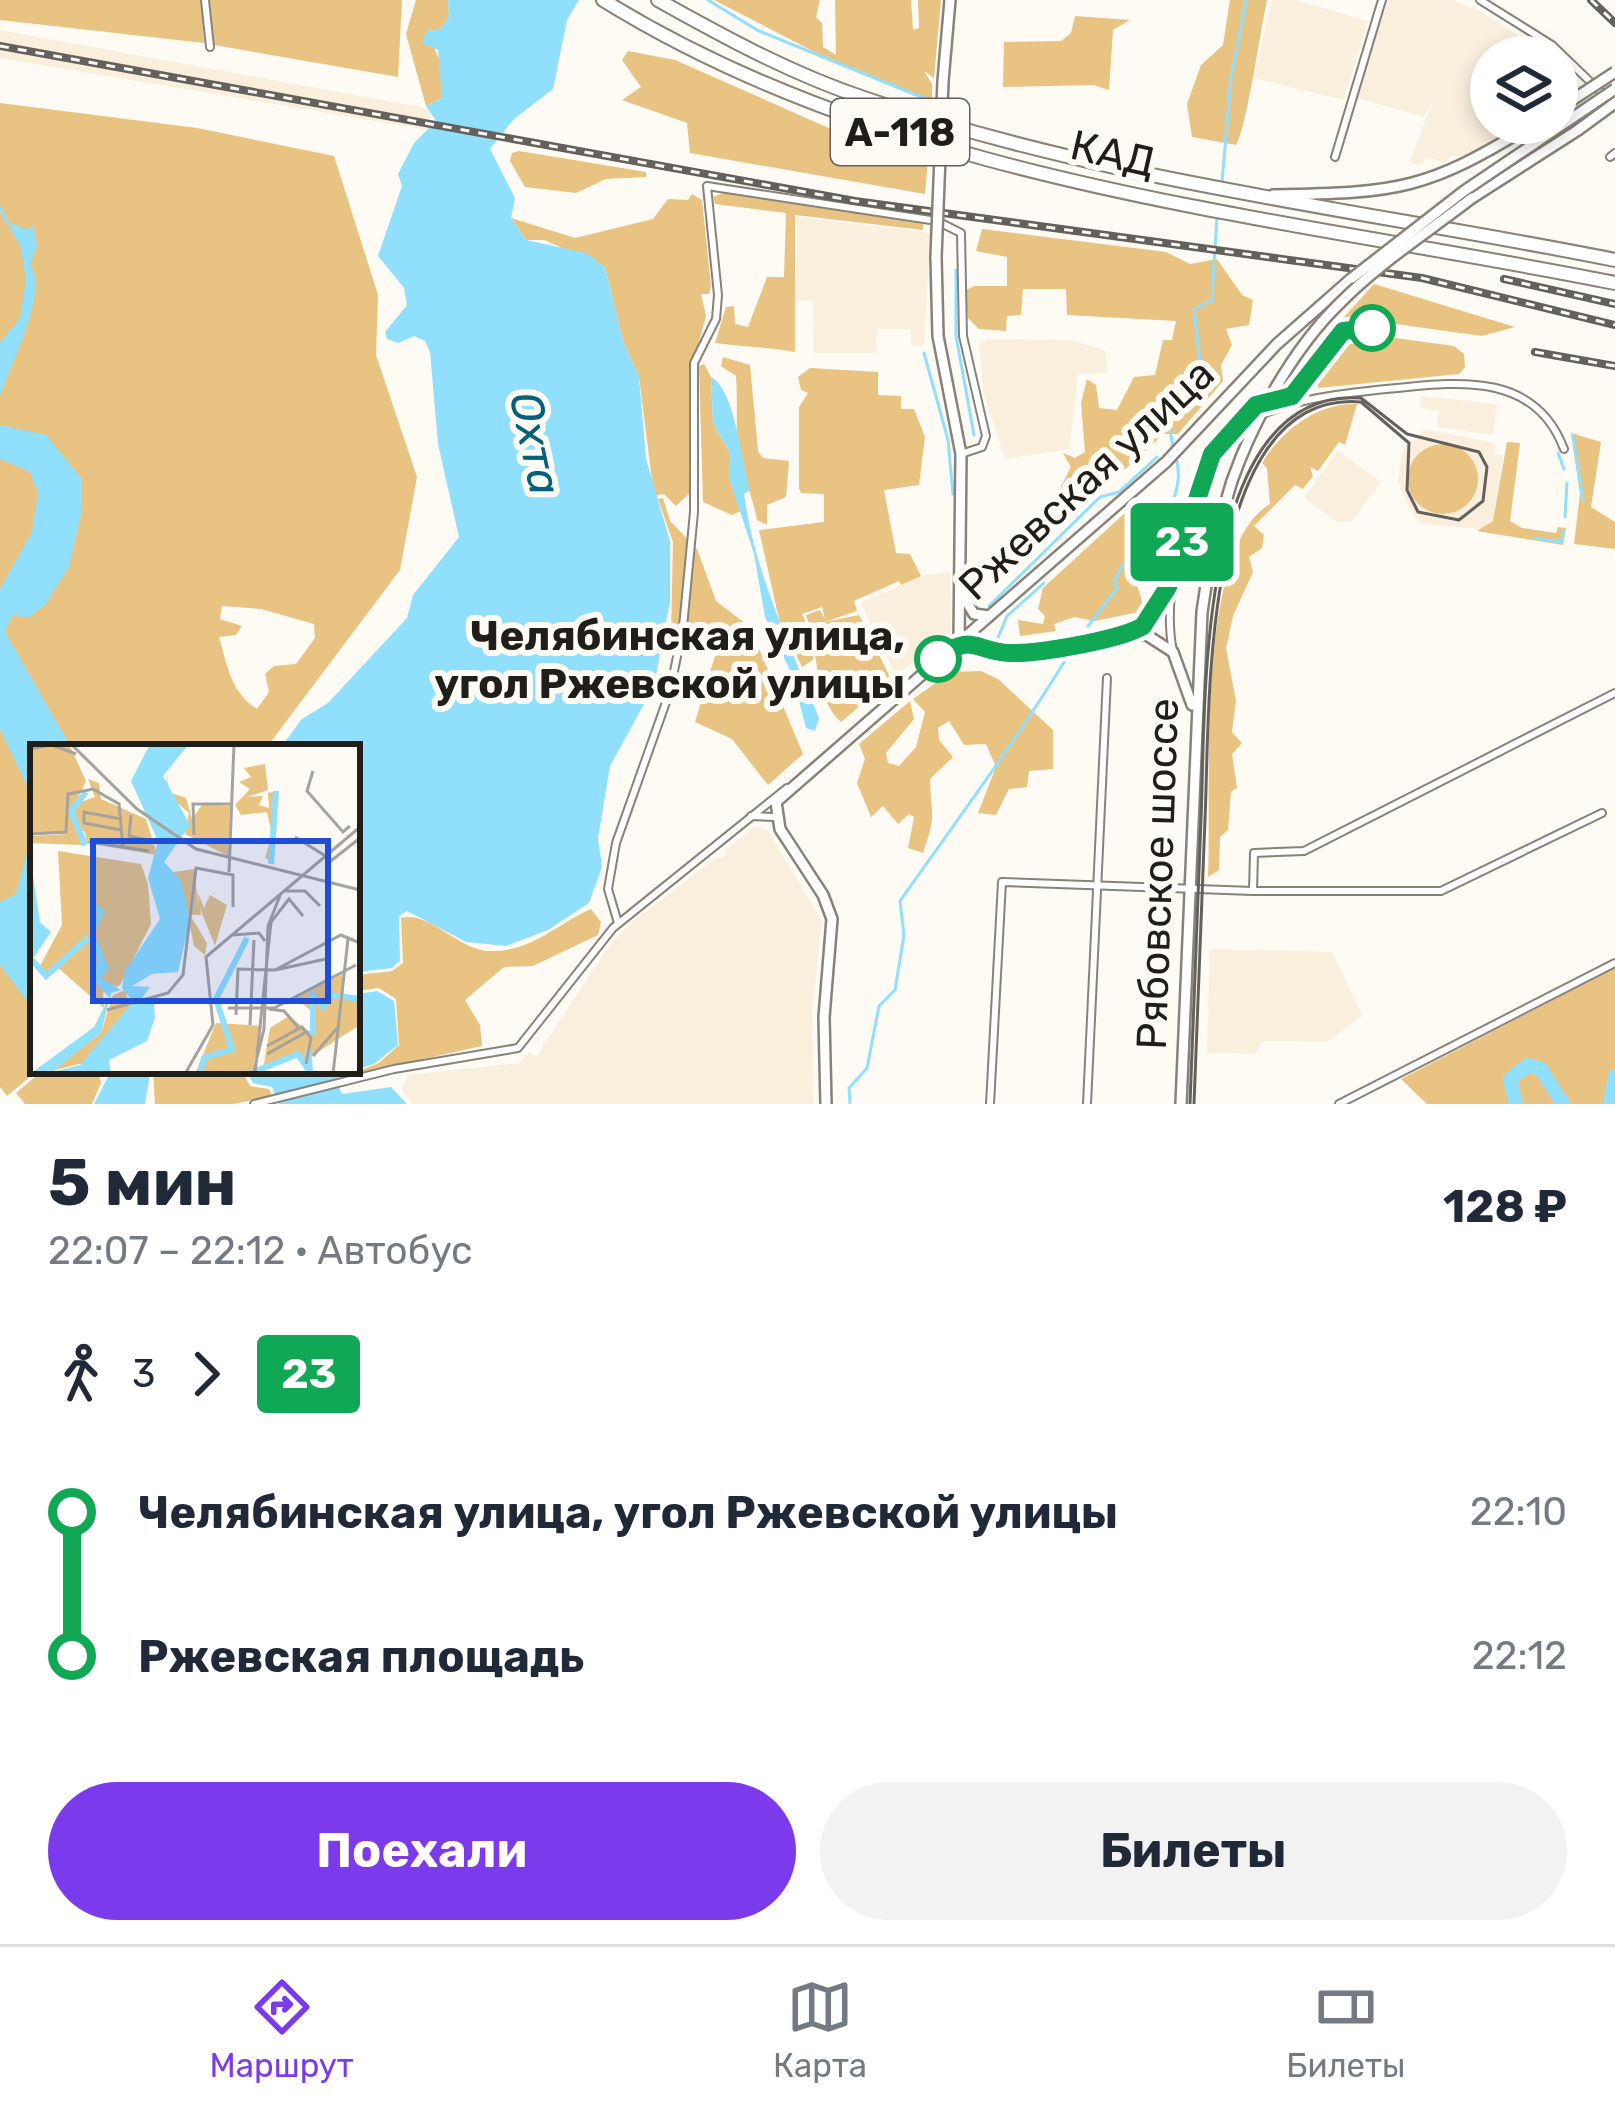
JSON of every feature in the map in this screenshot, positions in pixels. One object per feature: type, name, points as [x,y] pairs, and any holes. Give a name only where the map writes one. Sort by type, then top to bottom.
[{"type":"highway","name":"КАД","points":[[603,0],[796,94],[911,136],[1198,206],[1615,284]]},
{"type":"highway","name":"КАД","points":[[658,0],[717,34],[860,97],[940,122],[1167,175],[1615,260]]},
{"type":"main road","points":[[950,0],[936,257],[938,336],[962,454],[963,595],[956,645],[973,643],[1018,653],[1134,632],[1156,637],[1173,652],[1195,722]]},
{"type":"main road","points":[[1578,96],[1615,72]]},
{"type":"main road","name":"Ржевская улица","points":[[787,788],[1166,462],[1277,344],[1352,278],[1464,191],[1615,89]]},
{"type":"main road","name":"Рябовское шоссе","points":[[1181,1104],[1195,722],[1205,585],[1232,481],[1300,354],[1340,302],[1472,198],[1615,104]]},
{"type":"main road","points":[[1268,195],[1382,192],[1456,170],[1500,144]]},
{"type":"main road","points":[[963,595],[974,614],[989,616]]},
{"type":"main road","points":[[787,788],[776,802],[775,817],[832,919],[824,1017],[826,1104]]},
{"type":"street","points":[[206,0],[210,47]]},
{"type":"street","points":[[1335,157],[1382,0]]},
{"type":"street","points":[[1480,0],[1552,45],[1615,104]]},
{"type":"street","points":[[618,922],[608,889],[616,843],[670,691],[683,627],[694,512],[694,363],[716,319],[718,295],[707,186],[937,221],[961,233],[965,351],[986,436],[982,447],[962,454]]},
{"type":"street","points":[[1134,632],[1157,613],[1204,472],[1234,427],[1316,395],[1467,381],[1529,402],[1552,425],[1564,449]]},
{"type":"street","points":[[1168,587],[1173,652]]},
{"type":"street","points":[[1087,1104],[1107,677]]},
{"type":"street","points":[[1253,891],[1254,853],[1304,850],[1615,693]]},
{"type":"street","name":"Ржевская улица","points":[[254,1104],[518,1048],[618,922],[787,788]]},
{"type":"street","points":[[990,1104],[1000,886],[1008,881],[1253,891],[1441,891],[1602,813]]},
{"type":"street","points":[[751,816],[775,817]]},
{"type":"street","points":[[1339,1104],[1615,963]]},
{"type":"shaded area","points":[[0,0],[201,0],[204,43],[0,20]]},
{"type":"shaded area","points":[[210,0],[402,0],[398,77],[214,45]]},
{"type":"shaded area","points":[[416,0],[448,0],[449,16],[441,29],[427,31],[441,64],[442,98],[426,106],[406,34]]},
{"type":"shaded area","points":[[714,0],[820,0],[816,17],[822,23],[823,47],[836,55],[835,0],[911,0],[913,30],[919,28],[918,0],[941,0],[934,78],[924,71],[932,84],[932,100],[832,61]]},
{"type":"shaded area","points":[[1230,0],[1267,0],[1236,145],[1192,137],[1187,104],[1201,65],[1223,45]]},
{"type":"shaded area","points":[[1272,0],[1296,0],[1368,21],[1344,100],[1254,78]]},
{"type":"shaded area","points":[[1388,0],[1452,0],[1482,12],[1519,36],[1470,36],[1470,144],[1492,144],[1472,157],[1452,156],[1444,163],[1429,157],[1418,165],[1410,162],[1433,100],[1424,117],[1357,98]]},
{"type":"shaded area","points":[[1075,16],[1130,20],[1113,30],[1109,90],[1093,85],[1003,87],[1004,42],[1061,41],[1071,33]]},
{"type":"shaded area","points":[[0,30],[431,109],[428,130],[0,58]]},
{"type":"shaded area","points":[[628,51],[675,60],[831,129],[928,159],[925,194],[690,153],[687,123],[622,100],[641,87],[622,60]]},
{"type":"shaded area","points":[[0,103],[197,128],[334,156],[378,295],[376,355],[417,477],[400,570],[269,744],[30,744],[33,1074],[7,1096],[0,1087]],"holes":[[[222,606],[261,609],[314,624],[315,638],[296,664],[274,666],[265,674],[269,692],[257,709],[236,687],[228,668],[219,637],[236,635],[242,626],[220,619]]]},
{"type":"shaded area","points":[[512,153],[646,172],[646,177],[606,179],[576,193],[525,187],[510,161]]},
{"type":"shaded area","points":[[725,192],[923,224],[923,230],[795,215],[795,352],[715,343],[726,307],[734,306],[735,324],[748,327],[767,277],[784,277],[786,213],[715,204],[713,197]]},
{"type":"shaded area","points":[[692,194],[702,200],[711,286],[709,294],[701,294],[706,316],[691,371],[693,490],[676,506],[664,494],[654,496],[639,377],[623,341],[605,267],[544,240],[526,240],[511,218],[575,238],[653,219],[668,199],[688,200]]},
{"type":"shaded area","points":[[797,217],[930,233],[924,345],[911,345],[910,329],[877,329],[876,353],[814,353],[813,301],[796,300]]},
{"type":"shaded area","points":[[982,229],[1166,252],[1190,264],[1217,259],[1242,295],[1253,300],[1249,325],[1226,329],[1232,345],[1221,365],[1223,381],[1178,434],[1164,434],[1120,474],[1089,487],[1080,475],[1067,504],[1056,496],[1071,467],[1063,453],[1075,458],[1085,452],[1081,403],[1087,379],[1096,385],[1099,408],[1117,410],[1134,377],[1155,375],[1163,340],[1172,340],[1176,321],[1067,315],[1066,289],[1023,289],[1021,315],[1007,316],[1006,331],[979,329],[968,318],[965,291],[974,286],[1007,286],[1007,257],[976,251]]},
{"type":"shaded area","points":[[1374,284],[1515,327],[1482,336],[1353,318],[1326,337]]},
{"type":"shaded area","points":[[1351,332],[1454,346],[1464,354],[1465,367],[1459,374],[1318,388],[1318,371]]},
{"type":"shaded area","points":[[987,339],[1070,340],[1105,350],[1108,373],[1078,374],[1069,449],[1005,459],[983,391],[979,345]]},
{"type":"shaded area","points":[[723,357],[750,365],[758,451],[763,458],[789,461],[786,497],[767,505],[767,525],[757,520],[741,463],[736,376],[721,366]]},
{"type":"shaded area","points":[[704,364],[711,377],[713,423],[730,453],[730,481],[741,511],[732,515],[703,502],[699,366]]},
{"type":"shaded area","points":[[810,368],[878,372],[878,395],[901,396],[901,409],[914,409],[925,437],[919,485],[884,490],[896,553],[910,554],[921,576],[854,601],[857,611],[825,622],[859,615],[889,675],[888,682],[841,722],[821,686],[814,650],[813,660],[802,667],[779,619],[759,530],[824,522],[824,494],[801,493],[799,488],[799,407],[808,393],[801,390],[798,377]],"holes":[[[822,607],[825,619],[820,610],[806,615],[812,637],[802,614]]]},
{"type":"shaded area","points":[[1421,396],[1497,404],[1493,435],[1437,427],[1439,411],[1420,407]]},
{"type":"shaded area","points":[[1357,404],[1345,445],[1339,442],[1318,471],[1310,467],[1313,476],[1303,489],[1295,485],[1254,526],[1264,535],[1262,548],[1249,557],[1253,572],[1233,616],[1226,648],[1236,701],[1232,732],[1242,743],[1232,754],[1237,788],[1231,792],[1228,830],[1220,837],[1219,870],[1208,877],[1209,734],[1218,619],[1229,569],[1246,529],[1270,504],[1267,468],[1262,463],[1302,421],[1328,408]]},
{"type":"shaded area","points":[[1425,429],[1495,443],[1494,454],[1503,455],[1493,521],[1486,529],[1420,524],[1407,504],[1398,482],[1402,453]]},
{"type":"shaded area","points":[[1571,433],[1601,442],[1591,507],[1615,522],[1615,549],[1574,544],[1580,494]]},
{"type":"shaded area","points":[[1507,442],[1520,443],[1510,521],[1522,528],[1556,533],[1558,527],[1566,528],[1563,545],[1477,531],[1493,521]]},
{"type":"shaded area","points":[[1443,444],[1468,454],[1478,479],[1468,504],[1443,514],[1418,504],[1408,479],[1418,454]]},
{"type":"shaded area","points":[[1338,451],[1381,482],[1351,522],[1336,521],[1304,498]]},
{"type":"shaded area","points":[[663,498],[670,521],[697,549],[716,601],[750,627],[803,754],[768,785],[732,739],[695,722],[715,656],[705,639],[671,633],[673,542],[658,499]]},
{"type":"shaded area","points":[[1138,501],[1176,504],[1179,517],[1164,531],[1160,552],[1134,575],[1143,604],[1139,612],[1095,621],[1074,617],[1054,624],[1056,631],[1020,636],[1018,620],[1043,624],[1045,616],[1038,609],[1043,588]]},
{"type":"shaded area","points":[[950,572],[951,632],[896,676],[861,603],[921,576]]},
{"type":"shaded area","points":[[981,671],[998,679],[1053,730],[1053,769],[1029,771],[1027,787],[1009,789],[996,815],[978,813],[996,767],[986,744],[964,745],[949,721],[938,728],[939,740],[953,757],[930,779],[932,815],[923,853],[908,848],[914,817],[909,814],[898,824],[883,806],[871,817],[857,783],[865,759],[859,744],[910,701],[914,719],[886,753],[888,763],[899,766],[916,747],[925,712],[913,699],[951,672]]},
{"type":"shaded area","points":[[756,826],[768,831],[822,921],[812,1010],[814,1104],[413,1104],[402,1090],[407,1075],[520,1063],[529,1052],[536,1057],[606,950],[631,923],[716,858],[725,857],[726,850]]},
{"type":"shaded area","points":[[591,909],[601,922],[598,935],[533,966],[504,967],[465,1000],[480,1025],[482,1046],[360,1073],[399,1045],[396,999],[379,988],[360,991],[360,975],[392,971],[403,963],[401,918],[421,919],[487,951],[530,943]]},
{"type":"shaded area","points":[[1210,949],[1332,952],[1362,1016],[1327,1042],[1263,1041],[1255,1054],[1207,1053]]},
{"type":"shaded area","points":[[1615,968],[1615,1104],[1427,1104],[1401,1079]]},
{"type":"shaded area","points":[[38,1074],[99,1074],[101,1083],[92,1104],[25,1104],[16,1093]]},
{"type":"shaded area","points":[[153,1074],[244,1074],[250,1086],[269,1089],[272,1096],[234,1104],[155,1104]]},
{"type":"water","name":"Охта","points":[[448,0],[579,0],[567,20],[553,89],[514,119],[490,149],[515,198],[511,218],[526,240],[586,253],[605,267],[623,341],[639,377],[646,459],[670,541],[670,601],[654,686],[610,766],[598,838],[602,867],[589,903],[548,930],[506,946],[466,942],[407,911],[399,916],[400,961],[392,968],[360,972],[360,744],[283,744],[302,719],[328,703],[407,618],[413,595],[459,537],[438,444],[430,352],[425,341],[414,336],[398,343],[387,339],[385,332],[407,305],[404,288],[378,256],[402,186],[398,174],[414,143],[436,121],[426,106],[442,98],[438,50],[422,43],[427,31],[441,29],[449,16]]},
{"type":"water","points":[[7,222],[25,229],[33,226],[37,246],[30,265],[35,277],[32,310],[0,396],[0,343],[20,318],[26,280],[21,248]]},
{"type":"water","points":[[711,377],[732,410],[750,490],[744,494],[756,553],[819,718],[815,731],[806,728],[793,677],[765,617],[754,554],[730,481],[730,453],[713,423]]},
{"type":"water","points":[[0,425],[46,435],[82,479],[81,514],[69,567],[45,605],[29,617],[12,616],[5,632],[69,744],[30,744],[30,792],[0,729],[0,589],[32,532],[38,493],[30,472],[0,459]]},
{"type":"water","points":[[30,841],[30,1005],[0,965],[0,902],[16,894]]},
{"type":"water","points":[[377,991],[394,1001],[398,1045],[374,1064],[360,1068],[360,994]]},
{"type":"water","points":[[109,1074],[150,1074],[145,1104],[94,1104]]},
{"type":"water","points":[[248,1074],[343,1074],[335,1079],[342,1094],[391,1087],[407,1104],[279,1104],[272,1087],[253,1083]]},
{"type":"waterway","points":[[708,0],[757,30],[931,101]]},
{"type":"waterway","points":[[1222,182],[1231,78],[1246,0]]},
{"type":"waterway","points":[[0,208],[7,222]]},
{"type":"waterway","points":[[1173,449],[1170,429],[1183,388],[1193,389],[1202,378],[1194,309],[1212,300],[1217,215]]},
{"type":"waterway","points":[[956,270],[956,336],[974,435]]},
{"type":"waterway","points":[[924,353],[948,440],[953,494]]},
{"type":"waterway","points":[[1573,436],[1583,501]]},
{"type":"waterway","points":[[1558,453],[1564,469]]},
{"type":"waterway","points":[[989,606],[1100,497],[1119,492],[1157,457]]},
{"type":"waterway","points":[[1088,626],[1117,588],[1114,581],[1121,568],[1164,518],[1177,489],[1176,458]]},
{"type":"waterway","points":[[1565,517],[1567,483]]},
{"type":"waterway","points":[[1534,538],[1561,542],[1563,530]]},
{"type":"waterway","points":[[997,640],[1007,616],[1044,583]]},
{"type":"waterway","points":[[850,1104],[849,1088],[867,1068],[879,1006],[895,990],[904,935],[900,901],[1066,659]]},
{"type":"waterway","points":[[1516,1104],[1510,1079],[1528,1065],[1541,1069],[1563,1104]]},
{"type":"waterway","points":[[1610,1104],[1615,1076]]},
{"type":"tram line","points":[[1190,1104],[1204,706],[1220,564],[1238,498],[1266,444],[1306,408],[1361,398],[1407,434],[1479,452],[1487,467],[1483,501],[1459,520],[1418,512],[1407,490],[1409,443],[1361,402],[1308,412],[1269,447],[1241,501],[1224,567],[1214,639],[1194,1104]]},
{"type":"railway","points":[[1591,0],[1615,23]]},
{"type":"railway","points":[[0,46],[855,201],[1422,278],[1615,325]]},
{"type":"railway","points":[[1504,279],[1615,304]]},
{"type":"railway","points":[[1535,352],[1615,366]]},
{"type":"bus line","name":"23","points":[[938,659],[952,647],[973,643],[1018,653],[1134,632],[1151,620],[1168,587],[1204,472],[1225,436],[1256,405],[1292,396],[1343,331],[1356,326],[1372,328]]},
{"type":"place","name":"Челябинская улица, угол Ржевской улицы","points":[[938,659]]}]
